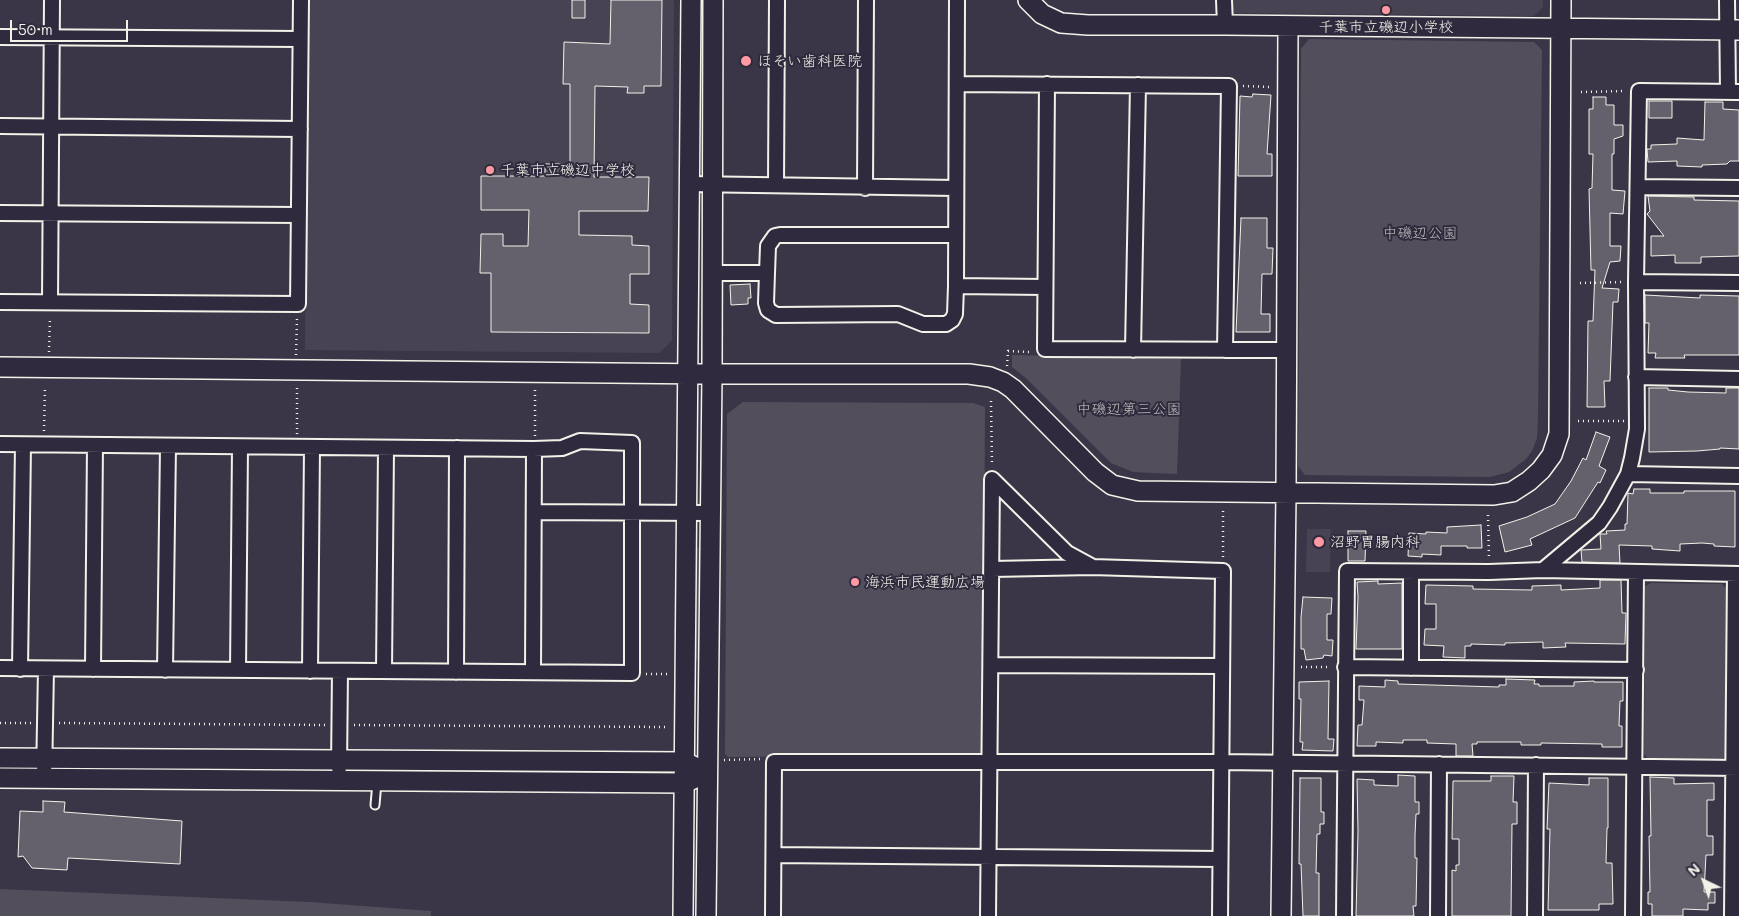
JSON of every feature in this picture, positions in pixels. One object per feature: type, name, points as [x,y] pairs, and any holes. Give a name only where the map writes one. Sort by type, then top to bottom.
[{"type":"street","points":[[50,302],[52,0]]},
{"type":"street","points":[[0,302],[298,304],[301,0]]},
{"type":"street","points":[[683,916],[691,0]]},
{"type":"street","points":[[706,916],[714,766],[709,513],[712,374],[713,0]]},
{"type":"street","points":[[776,184],[777,0]]},
{"type":"street","points":[[865,188],[866,0]]},
{"type":"street","points":[[956,235],[780,234],[775,236],[768,246],[766,303],[768,310],[776,315],[783,316],[898,314],[923,324],[946,324],[952,320],[955,314],[956,286],[957,0]]},
{"type":"street","points":[[1028,0],[1042,14],[1060,23],[1088,25],[1733,30]]},
{"type":"street","points":[[1224,0],[1224,25]]},
{"type":"street","points":[[0,366],[712,374],[969,374],[990,377],[1003,382],[1095,472],[1112,485],[1138,492],[1494,495],[1512,492],[1529,481],[1541,470],[1552,454],[1559,434],[1561,0]]},
{"type":"street","points":[[1543,570],[1599,523],[1628,474],[1632,458],[1636,421],[1639,91],[1733,92],[1733,30],[1727,0]]},
{"type":"street","points":[[1281,916],[1286,493],[1285,350],[1288,26]]},
{"type":"street","points":[[0,37],[300,39]]},
{"type":"street","points":[[957,84],[1229,86],[1224,350]]},
{"type":"street","points":[[1047,84],[1045,349],[1285,350]]},
{"type":"street","points":[[1134,350],[1138,85]]},
{"type":"street","points":[[0,126],[300,129]]},
{"type":"street","points":[[689,184],[956,188]]},
{"type":"street","points":[[1638,187],[1739,188]]},
{"type":"street","points":[[0,212],[299,215]]},
{"type":"street","points":[[712,273],[767,273]]},
{"type":"street","points":[[1636,282],[1739,283]]},
{"type":"street","points":[[956,286],[1045,287]]},
{"type":"street","points":[[1636,377],[1739,378]]},
{"type":"street","points":[[0,444],[534,449],[562,448],[580,441],[632,443],[632,673],[0,668]]},
{"type":"street","points":[[20,669],[23,445]]},
{"type":"street","points":[[93,669],[95,445]]},
{"type":"street","points":[[165,670],[168,446]]},
{"type":"street","points":[[238,670],[240,447]]},
{"type":"street","points":[[310,671],[312,448]]},
{"type":"street","points":[[384,671],[386,448]]},
{"type":"street","points":[[456,672],[457,448]]},
{"type":"street","points":[[533,672],[534,449]]},
{"type":"street","points":[[1628,474],[1739,476]]},
{"type":"street","points":[[992,479],[1067,553],[1092,567]]},
{"type":"street","points":[[988,916],[992,479]]},
{"type":"street","points":[[534,512],[709,513]]},
{"type":"street","points":[[992,569],[1092,567],[1223,571],[1220,916]]},
{"type":"street","points":[[1344,916],[1347,572],[1543,570],[1737,574],[1736,864],[1732,916]]},
{"type":"street","points":[[1411,572],[1411,668]]},
{"type":"street","points":[[1633,916],[1636,572]]},
{"type":"street","points":[[991,665],[1222,666]]},
{"type":"street","points":[[1345,668],[1636,670]]},
{"type":"street","points":[[44,778],[46,669]]},
{"type":"street","points":[[338,779],[340,671]]},
{"type":"street","points":[[0,758],[685,762],[714,766]]},
{"type":"street","points":[[773,916],[774,762],[1221,762],[1345,765],[1439,764],[1736,768]]},
{"type":"street","points":[[1438,916],[1439,764]]},
{"type":"street","points":[[1535,916],[1536,765]]},
{"type":"street","points":[[0,778],[377,779],[685,783],[714,766]]},
{"type":"street","points":[[774,855],[1220,860]]},
{"type":"lane","points":[[376,805],[377,779]]},
{"type":"path","points":[[1229,86],[1277,87]]},
{"type":"path","points":[[1581,92],[1639,91]]},
{"type":"path","points":[[1580,283],[1636,282]]},
{"type":"path","points":[[49,353],[50,302]]},
{"type":"path","points":[[296,355],[298,304]]},
{"type":"path","points":[[1007,370],[1008,351],[1036,352],[1045,349]]},
{"type":"path","points":[[44,445],[45,386]]},
{"type":"path","points":[[297,388],[297,447]]},
{"type":"path","points":[[534,449],[535,390]]},
{"type":"path","points":[[991,401],[992,479]]},
{"type":"path","points":[[1578,421],[1636,421]]},
{"type":"path","points":[[1223,511],[1223,571]]},
{"type":"path","points":[[1488,514],[1490,572]]},
{"type":"path","points":[[1295,667],[1345,668]]},
{"type":"path","points":[[632,673],[674,674]]},
{"type":"path","points":[[714,766],[764,759],[774,762]]},
{"type":"shaded area","name":"千葉市立磯辺中学校","points":[[308,0],[674,0],[672,341],[659,353],[305,350]]},
{"type":"shaded area","name":"千葉市立磯辺小学校","points":[[1232,0],[1543,0],[1543,7],[1534,16],[1231,13]]},
{"type":"shaded area","points":[[1307,529],[1331,529],[1330,572],[1306,572]]},
{"type":"green space","name":"中磯辺公園","points":[[1309,39],[1534,42],[1542,50],[1537,438],[1532,451],[1526,459],[1509,472],[1490,477],[1305,475],[1298,466],[1301,49]]},
{"type":"green space","name":"中磯辺第三公園","points":[[1012,355],[1181,359],[1177,474],[1133,472],[1111,463],[1027,379],[1012,367]]},
{"type":"green space","name":"海浜市民運動広場","points":[[743,402],[973,403],[985,407],[983,750],[978,755],[728,757],[725,754],[727,414]]},
{"type":"green space","points":[[700,546],[702,549],[701,644],[697,661],[696,549]]},
{"type":"green space","points":[[1651,583],[1722,584],[1727,589],[1726,756],[1721,760],[1649,760],[1644,754],[1645,586]]},
{"type":"green space","points":[[0,889],[309,902],[431,911],[431,916],[0,916]]},
{"type":"building","points":[[572,0],[585,0],[585,18],[572,18]]},
{"type":"building","points":[[611,0],[662,0],[661,86],[644,86],[644,93],[627,93],[628,87],[595,86],[594,177],[649,177],[648,211],[579,211],[579,235],[632,236],[632,245],[649,246],[649,274],[630,274],[630,304],[649,305],[649,333],[491,332],[491,273],[480,273],[481,234],[503,234],[503,246],[528,246],[529,210],[481,210],[481,176],[545,176],[545,164],[570,164],[570,84],[563,84],[564,42],[610,44]]},
{"type":"building","points":[[1253,94],[1271,95],[1267,154],[1272,154],[1272,176],[1238,176],[1240,96],[1252,97]]},
{"type":"building","points":[[1593,97],[1606,97],[1606,105],[1614,105],[1614,125],[1623,125],[1623,136],[1614,139],[1612,190],[1625,191],[1623,214],[1610,213],[1610,246],[1621,246],[1620,261],[1610,262],[1602,288],[1619,289],[1618,302],[1613,302],[1610,381],[1604,381],[1605,407],[1587,407],[1588,321],[1593,321],[1595,270],[1591,270],[1589,189],[1592,188],[1593,154],[1589,154],[1589,109],[1593,109]]},
{"type":"building","points":[[1649,101],[1672,101],[1672,118],[1649,118]]},
{"type":"building","points":[[1705,102],[1723,102],[1723,109],[1739,110],[1739,161],[1730,161],[1727,164],[1702,165],[1702,167],[1677,166],[1677,161],[1648,162],[1647,149],[1651,149],[1651,145],[1677,144],[1677,138],[1704,140]]},
{"type":"building","points":[[1648,196],[1694,197],[1694,200],[1739,201],[1739,256],[1701,257],[1701,263],[1675,263],[1675,255],[1651,256],[1651,236],[1664,236],[1647,214],[1650,211]]},
{"type":"building","points":[[1241,218],[1267,218],[1267,248],[1273,248],[1272,274],[1262,274],[1261,314],[1270,314],[1270,332],[1236,332]]},
{"type":"building","points":[[750,284],[751,298],[748,298],[748,304],[731,305],[730,285]]},
{"type":"building","points":[[1645,295],[1700,298],[1700,295],[1739,296],[1739,355],[1684,355],[1685,358],[1655,358],[1656,353],[1648,353],[1649,323],[1645,323]]},
{"type":"building","points":[[1649,388],[1726,393],[1726,388],[1739,388],[1739,449],[1720,448],[1697,451],[1649,452]]},
{"type":"building","points":[[1596,432],[1610,437],[1599,466],[1606,470],[1600,483],[1598,482],[1575,518],[1530,539],[1532,545],[1505,552],[1499,526],[1527,517],[1555,504],[1571,481],[1583,458],[1586,460]]},
{"type":"building","points":[[1634,489],[1650,489],[1650,493],[1735,491],[1735,547],[1714,546],[1714,544],[1702,543],[1680,544],[1680,551],[1652,549],[1652,546],[1619,545],[1620,563],[1582,562],[1581,550],[1601,549],[1600,534],[1607,534],[1606,531],[1625,530],[1625,524],[1627,524],[1628,493],[1633,494]]},
{"type":"building","points":[[1481,525],[1482,548],[1441,546],[1441,555],[1422,554],[1422,557],[1408,556],[1409,533],[1447,533],[1447,527]]},
{"type":"building","points":[[1348,531],[1366,531],[1365,561],[1348,561]]},
{"type":"building","points":[[1600,580],[1621,580],[1622,613],[1626,613],[1625,644],[1565,643],[1566,647],[1543,648],[1543,642],[1505,643],[1505,645],[1471,644],[1471,646],[1465,646],[1465,658],[1443,657],[1444,646],[1424,645],[1425,629],[1436,629],[1436,604],[1425,604],[1426,585],[1473,586],[1473,589],[1532,590],[1532,586],[1561,585],[1561,590],[1600,588]]},
{"type":"building","points":[[1378,581],[1378,584],[1402,583],[1402,649],[1356,649],[1357,582]]},
{"type":"building","points":[[1303,597],[1332,598],[1331,614],[1327,614],[1327,640],[1333,640],[1332,656],[1324,655],[1323,658],[1306,660],[1304,649],[1301,649]]},
{"type":"building","points":[[1506,679],[1535,680],[1534,684],[1539,684],[1539,686],[1574,686],[1574,682],[1594,681],[1623,682],[1623,701],[1620,701],[1619,726],[1622,726],[1622,747],[1602,747],[1602,744],[1541,743],[1541,745],[1521,745],[1521,742],[1477,742],[1477,744],[1472,744],[1473,756],[1456,756],[1456,744],[1427,743],[1427,740],[1403,740],[1403,743],[1376,742],[1376,746],[1357,746],[1358,725],[1362,725],[1364,700],[1359,700],[1359,686],[1385,687],[1385,680],[1398,681],[1398,684],[1499,687],[1499,685],[1506,685]]},
{"type":"building","points":[[1329,681],[1328,739],[1334,739],[1333,751],[1302,750],[1303,742],[1300,742],[1301,699],[1299,699],[1299,682]]},
{"type":"building","points":[[1398,775],[1415,776],[1415,802],[1419,802],[1419,814],[1416,814],[1415,835],[1415,858],[1417,858],[1416,906],[1413,906],[1414,916],[1356,916],[1357,779],[1374,780],[1374,785],[1398,786]]},
{"type":"building","points":[[1491,776],[1514,776],[1513,802],[1517,802],[1517,824],[1512,824],[1511,916],[1452,916],[1452,870],[1456,871],[1456,865],[1459,865],[1459,839],[1452,839],[1453,781],[1491,781]]},
{"type":"building","points":[[1650,777],[1674,778],[1674,784],[1714,783],[1714,800],[1707,800],[1707,836],[1713,836],[1713,855],[1706,855],[1704,892],[1715,892],[1715,903],[1708,903],[1708,910],[1683,909],[1683,916],[1652,916],[1652,904],[1648,904],[1648,892],[1650,892],[1649,836],[1651,836]]},
{"type":"building","points":[[1300,778],[1321,778],[1321,812],[1324,812],[1324,824],[1320,824],[1320,834],[1317,834],[1316,873],[1319,873],[1319,916],[1303,916],[1301,864],[1299,864]]},
{"type":"building","points":[[1589,778],[1608,778],[1606,863],[1612,863],[1613,904],[1599,904],[1599,910],[1548,910],[1550,829],[1547,829],[1549,783],[1589,785]]},
{"type":"building","points":[[43,801],[65,802],[64,812],[182,821],[180,864],[68,858],[67,870],[32,868],[23,856],[18,857],[20,811],[43,812]]},
{"type":"place","name":"千葉市立磯辺小学校","points":[[1386,10]]},
{"type":"place","name":"ほそい歯科医院","points":[[746,61]]},
{"type":"place","name":"千葉市立磯辺中学校","points":[[490,170]]},
{"type":"place","name":"沼野胃腸内科","points":[[1319,542]]},
{"type":"place","name":"海浜市民運動広場","points":[[855,582]]}]
